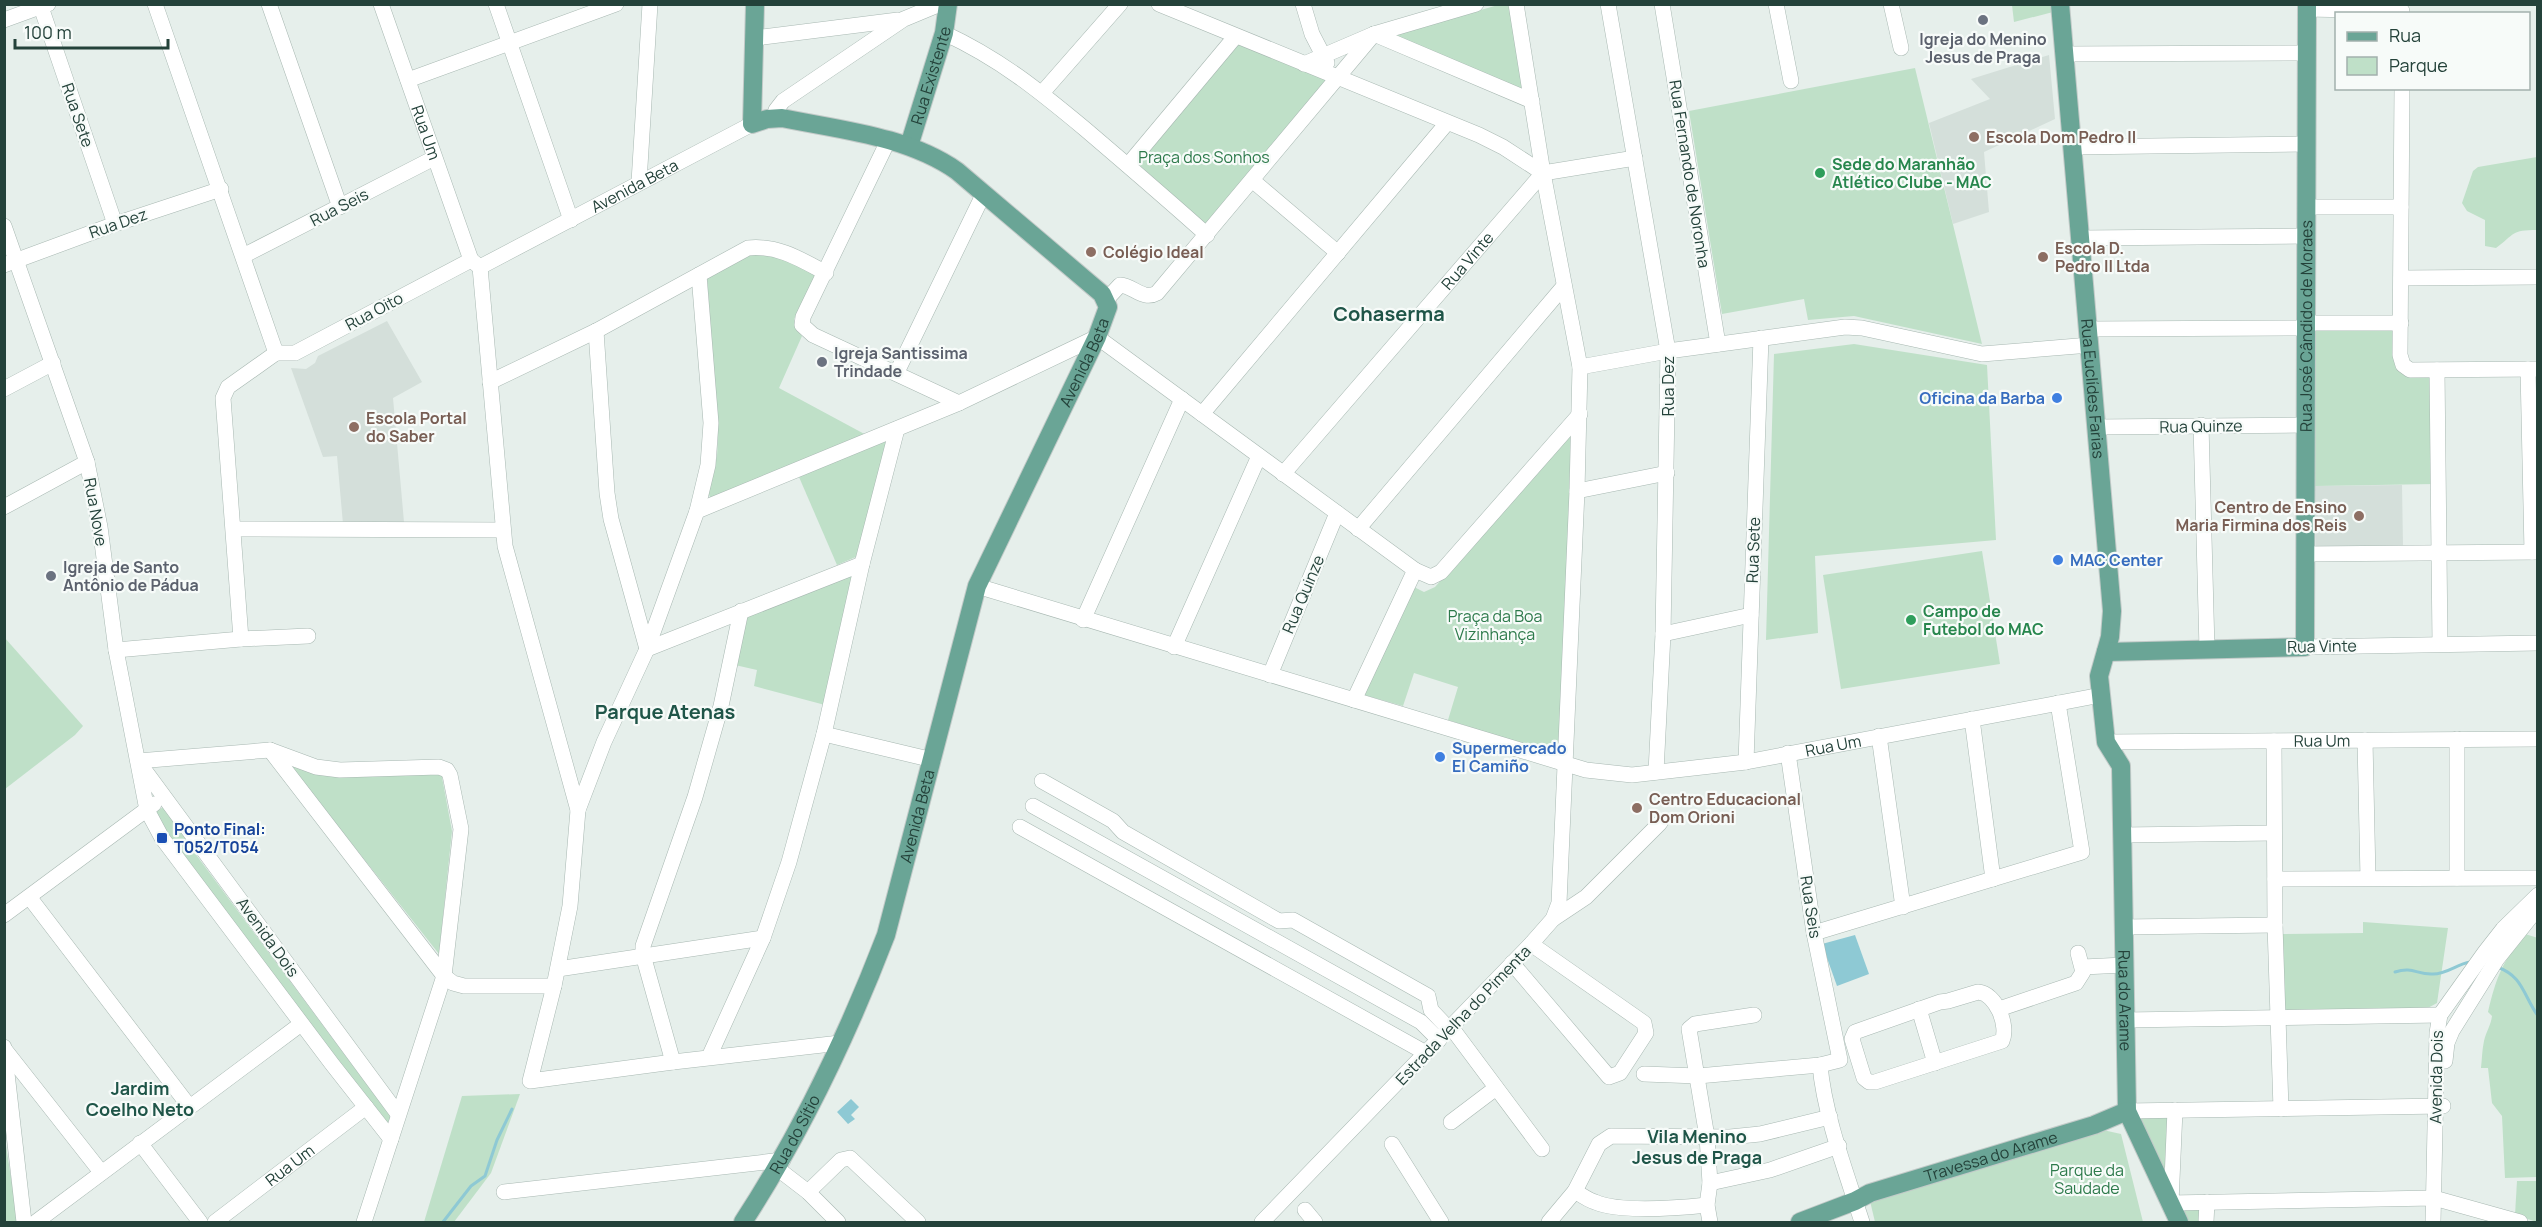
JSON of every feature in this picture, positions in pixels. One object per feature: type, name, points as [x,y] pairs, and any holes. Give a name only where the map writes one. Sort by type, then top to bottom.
[{"type":"main road","points":[[752,124],[755,4]]},
{"type":"main road","name":"Rua Existente","points":[[909,146],[944,33],[948,4]]},
{"type":"main road","name":"Rua Euclídes Farias","points":[[2060,4],[2112,611],[2110,637],[2099,670],[2100,695],[2121,766]]},
{"type":"main road","name":"Rua José Cândido de Moraes","points":[[2305,647],[2307,7]]},
{"type":"main road","name":"Avenida Beta","points":[[752,124],[774,118],[846,131],[909,146],[946,163],[984,193],[1106,300],[1107,312],[1096,337],[977,586],[886,935],[840,1043]]},
{"type":"main road","name":"Rua Vinte","points":[[2106,652],[2305,647]]},
{"type":"main road","name":"Rua do Arame","points":[[2121,766],[2127,1111],[2179,1222]]},
{"type":"main road","name":"Rua do Sítio","points":[[743,1222],[780,1165],[840,1043]]},
{"type":"main road","name":"Travessa do Arame","points":[[1855,1201],[1870,1193],[2094,1125],[2127,1111]]},
{"type":"main road","points":[[1800,1222],[1855,1201]]},
{"type":"street","points":[[155,4],[276,353],[228,387],[223,398],[241,639]]},
{"type":"street","points":[[269,4],[340,207]]},
{"type":"street","name":"Rua Um","points":[[381,4],[475,263],[490,382],[503,531],[511,568],[578,810]]},
{"type":"street","points":[[496,4],[571,219]]},
{"type":"street","points":[[639,183],[650,4]]},
{"type":"street","points":[[774,118],[776,110],[783,101],[904,19],[940,4]]},
{"type":"street","points":[[1042,93],[1120,4]]},
{"type":"street","points":[[1159,4],[1503,147],[1543,173],[1635,158]]},
{"type":"street","points":[[1303,4],[1322,56],[1337,78]]},
{"type":"street","points":[[1304,64],[1374,34],[1476,4]]},
{"type":"street","name":"Estrada Velha do Pimenta","points":[[1262,1222],[1531,944],[1553,918],[1560,894],[1580,367],[1543,173],[1516,4]]},
{"type":"street","name":"Rua Dez","points":[[1608,4],[1668,351],[1663,634],[1656,772]]},
{"type":"street","name":"Rua Fernando de Noronha","points":[[1662,4],[1718,344]]},
{"type":"street","points":[[1776,4],[1791,81]]},
{"type":"street","points":[[1891,4],[1901,48]]},
{"type":"street","points":[[408,80],[612,5]]},
{"type":"street","points":[[4,20],[44,6]]},
{"type":"street","name":"Rua Sete","points":[[44,6],[116,224]]},
{"type":"street","points":[[2307,7],[2402,10]]},
{"type":"street","points":[[755,38],[904,19]]},
{"type":"street","points":[[944,33],[980,50],[1042,93],[1207,235]]},
{"type":"street","points":[[1106,300],[1118,286],[1123,285],[1144,296],[1154,295],[1207,235],[1374,34]]},
{"type":"street","points":[[1374,34],[1532,101]]},
{"type":"street","points":[[1128,165],[1235,37]]},
{"type":"street","points":[[2065,54],[2307,53]]},
{"type":"street","points":[[2305,554],[2535,552],[2533,369],[2410,370],[2404,367],[2400,358],[2402,90]]},
{"type":"street","points":[[1202,414],[1447,123]]},
{"type":"street","name":"Avenida Beta","points":[[475,263],[571,219],[752,124]]},
{"type":"street","points":[[888,141],[803,317],[802,325],[806,330],[959,403]]},
{"type":"street","points":[[2073,147],[2306,144]]},
{"type":"street","name":"Rua Seis","points":[[243,256],[435,158]]},
{"type":"street","name":"Rua Vinte","points":[[1283,474],[1543,173]]},
{"type":"street","points":[[1252,180],[1338,253]]},
{"type":"street","name":"Rua Dez","points":[[8,260],[221,189]]},
{"type":"street","points":[[897,372],[984,193]]},
{"type":"street","points":[[2306,207],[2401,207]]},
{"type":"street","name":"Rua Nove","points":[[4,226],[8,260],[53,363],[87,462],[100,527],[116,650],[147,810]]},
{"type":"street","points":[[2081,238],[2306,236]]},
{"type":"street","points":[[490,382],[596,331],[699,275],[729,256],[748,248],[759,247],[786,252],[826,273]]},
{"type":"street","name":"Rua Oito","points":[[276,353],[295,353],[475,263]]},
{"type":"street","points":[[699,275],[711,444],[708,465],[697,511],[647,649],[604,742],[578,810],[570,906],[558,969],[530,1081],[709,1057],[840,1043]]},
{"type":"street","points":[[2401,278],[2538,277]]},
{"type":"street","points":[[1358,529],[1564,286]]},
{"type":"street","points":[[1580,367],[1668,351],[1855,327],[1982,354],[2089,337],[2401,323]]},
{"type":"street","points":[[596,331],[607,493],[611,519],[647,649]]},
{"type":"street","points":[[697,511],[959,403],[1096,337],[1427,577],[1441,572],[1580,414]]},
{"type":"street","name":"Rua Sete","points":[[1746,762],[1761,338]]},
{"type":"street","points":[[4,389],[53,363]]},
{"type":"street","points":[[2437,370],[2440,644]]},
{"type":"street","points":[[1083,620],[1182,399]]},
{"type":"street","points":[[2201,425],[2207,649]]},
{"type":"street","name":"Rua Quinze","points":[[2096,427],[2306,425]]},
{"type":"street","points":[[709,1057],[763,938],[789,862],[824,734],[862,564],[897,429]]},
{"type":"street","points":[[1174,647],[1259,456]]},
{"type":"street","points":[[4,507],[87,462]]},
{"type":"street","points":[[1577,491],[1667,473]]},
{"type":"street","name":"Rua Quinze","points":[[1270,675],[1337,513]]},
{"type":"street","points":[[234,529],[503,531]]},
{"type":"street","points":[[647,649],[862,564]]},
{"type":"street","points":[[1354,700],[1415,570]]},
{"type":"street","name":"Rua Um","points":[[977,586],[1083,620],[1606,774],[1632,775],[1746,762],[2100,695]]},
{"type":"street","points":[[673,1062],[643,955],[645,935],[695,797],[721,706],[741,611]]},
{"type":"street","points":[[1663,634],[1751,615]]},
{"type":"street","points":[[116,650],[241,639],[308,636]]},
{"type":"street","name":"Rua Vinte","points":[[2305,647],[2538,643]]},
{"type":"street","points":[[1814,933],[2082,852],[2058,703]]},
{"type":"street","points":[[1972,719],[1993,879]]},
{"type":"street","points":[[824,734],[933,760]]},
{"type":"street","points":[[1879,736],[1903,907]]},
{"type":"street","points":[[2457,739],[2457,878]]},
{"type":"street","name":"Rua Um","points":[[2113,742],[2538,739]]},
{"type":"street","points":[[2365,740],[2368,878]]},
{"type":"street","points":[[2274,741],[2275,925],[2281,1109]]},
{"type":"street","points":[[138,761],[270,750],[316,767],[340,770],[439,767],[450,774],[461,829],[444,976],[364,1222]]},
{"type":"street","points":[[270,750],[444,976],[453,983],[464,986],[554,986]]},
{"type":"street","name":"Rua Seis","points":[[1788,753],[1814,933],[1840,1059],[1820,1065]]},
{"type":"street","name":"Avenida Dois","points":[[138,761],[398,1114]]},
{"type":"street","points":[[1042,781],[1113,821],[1123,832],[1279,921],[1293,920],[1428,996],[1431,1010],[1446,1032],[1496,1088],[1542,1149]]},
{"type":"street","points":[[4,915],[30,898],[164,796]]},
{"type":"street","points":[[1033,806],[1421,1022],[1446,1032]]},
{"type":"street","name":"Avenida Dois","points":[[147,810],[162,838],[301,1024],[391,1139]]},
{"type":"street","points":[[1553,918],[1586,897],[1660,823]]},
{"type":"street","points":[[1020,827],[1426,1053]]},
{"type":"street","points":[[2122,835],[2274,833]]},
{"type":"street","points":[[2275,879],[2538,878]]},
{"type":"street","name":"Avenida Dois","points":[[2433,1222],[2437,1199],[2439,1106],[2437,1033],[2440,1015],[2480,972],[2491,956],[2504,929],[2538,895]]},
{"type":"street","points":[[30,898],[189,1106]]},
{"type":"street","name":"Avenida Dois","points":[[2491,956],[2538,908]]},
{"type":"street","points":[[2123,927],[2275,925]]},
{"type":"street","points":[[558,969],[763,938]]},
{"type":"street","points":[[1512,963],[1609,1077],[1620,1073],[1646,1033],[1644,1023],[1531,944]]},
{"type":"street","points":[[1999,1009],[2076,983],[2081,976],[2080,960],[2124,965]]},
{"type":"street","name":"Avenida Dois","points":[[2439,1106],[2447,1042],[2480,972]]},
{"type":"street","points":[[1978,992],[1988,995],[1999,1009],[2005,1035],[2002,1041],[1869,1082],[1864,1078],[1852,1039],[1855,1032],[1919,1009],[1978,992]]},
{"type":"street","points":[[1919,1009],[1935,1063]]},
{"type":"street","points":[[1710,1222],[1707,1205],[1710,1183],[1707,1137],[1689,1029],[1695,1024],[1754,1015]]},
{"type":"street","points":[[2125,1020],[2440,1015]]},
{"type":"street","points":[[36,1222],[301,1024]]},
{"type":"street","points":[[5,1048],[101,1172]]},
{"type":"street","points":[[5,1048],[24,1222]]},
{"type":"street","points":[[1644,1074],[1698,1076],[1820,1065],[1830,1117],[1862,1222]]},
{"type":"street","points":[[1452,1122],[1496,1088]]},
{"type":"street","points":[[2127,1111],[2439,1106]]},
{"type":"street","name":"Rua Um","points":[[215,1222],[366,1107]]},
{"type":"street","points":[[2175,1110],[2171,1203],[2437,1199],[2520,1222]]},
{"type":"street","points":[[1549,1222],[1575,1191],[1599,1144],[1611,1136],[1707,1137],[1760,1134],[1830,1117]]},
{"type":"street","points":[[140,1143],[200,1222]]},
{"type":"street","points":[[1392,1144],[1441,1222]]},
{"type":"street","points":[[1710,1183],[1770,1170],[1839,1146]]},
{"type":"street","points":[[808,1192],[841,1160],[850,1158],[918,1222]]},
{"type":"street","points":[[504,1192],[780,1165],[838,1222]]},
{"type":"street","points":[[1575,1191],[1594,1202],[1612,1206],[1680,1208],[1707,1205]]},
{"type":"street","name":"Avenida Dois","points":[[2437,1199],[2440,1222]]},
{"type":"street","points":[[2206,1222],[2207,1202]]},
{"type":"shaded area","name":"Escola Dom Pedro II","points":[[2049,55],[2055,119],[1984,152],[1989,212],[1953,224],[1929,123],[1990,99],[1971,79]]},
{"type":"shaded area","name":"Escola Portal do Saber","points":[[387,321],[422,382],[393,398],[404,522],[343,524],[337,456],[323,457],[291,368],[306,369],[315,363],[318,356]]},
{"type":"shaded area","name":"Centro de Ensino Maria Firmina dos Reis","points":[[2402,485],[2403,546],[2316,547],[2315,486]]},
{"type":"green space","points":[[1498,5],[1511,5],[1526,92],[1392,36]]},
{"type":"green space","points":[[2012,5],[2053,5],[2053,12],[2014,22]]},
{"type":"green space","name":"Praça dos Sonhos","points":[[1238,43],[1326,80],[1207,226],[1138,164]]},
{"type":"green space","name":"Sede do Maranhão Atlético Clube - MAC","points":[[1915,68],[1982,344],[1854,316],[1808,320],[1804,299],[1722,314],[1689,111]]},
{"type":"green space","points":[[2537,157],[2537,230],[2518,232],[2496,248],[2485,246],[2485,220],[2467,211],[2462,203],[2473,171],[2478,167]]},
{"type":"green space","points":[[765,253],[782,257],[818,275],[794,319],[796,329],[802,336],[779,388],[870,437],[711,499],[708,493],[717,456],[718,437],[707,277],[750,255]]},
{"type":"green space","points":[[2313,327],[2396,327],[2396,366],[2433,375],[2435,484],[2315,486]]},
{"type":"green space","points":[[1854,344],[1987,365],[1996,540],[1815,556],[1818,633],[1766,640],[1774,354]]},
{"type":"green space","name":"Praça da Boa Vizinhança","points":[[1571,432],[1562,757],[1448,720],[1458,687],[1414,673],[1403,706],[1364,695],[1414,587],[1424,592],[1435,587]]},
{"type":"green space","points":[[887,440],[858,556],[837,565],[799,477]]},
{"type":"green space","name":"Campo de Futebol do MAC","points":[[1982,551],[2000,664],[1841,689],[1823,575]]},
{"type":"green space","points":[[855,573],[825,705],[754,686],[757,670],[735,665],[747,615]]},
{"type":"green space","points":[[4,637],[83,726],[75,735],[5,789]]},
{"type":"green space","points":[[285,759],[441,772],[452,831],[439,954]]},
{"type":"green space","points":[[166,805],[197,856],[391,1117],[387,1124],[166,837],[156,812]]},
{"type":"green space","points":[[2363,922],[2448,928],[2437,1003],[2426,1009],[2288,1011],[2282,1006],[2280,934],[2363,933]]},
{"type":"green space","points":[[2525,934],[2538,938],[2537,1177],[2505,1178],[2502,1116],[2492,1103],[2488,1068],[2481,1068],[2484,1041],[2492,1016],[2488,1012],[2494,989],[2505,962]]},
{"type":"green space","points":[[520,1094],[491,1173],[454,1222],[424,1222],[462,1096]]},
{"type":"green space","points":[[2136,1114],[2172,1114],[2168,1181]]},
{"type":"green space","name":"Parque da Saudade","points":[[2103,1130],[2121,1134],[2143,1222],[1875,1222],[1870,1201]]},
{"type":"green space","points":[[4,1133],[18,1222],[5,1222]]},
{"type":"green space","points":[[2517,1181],[2537,1181],[2537,1222],[2515,1215]]},
{"type":"green space","points":[[2179,1207],[2203,1208],[2203,1222],[2186,1222]]},
{"type":"water","points":[[1855,935],[1869,974],[1837,986],[1822,944]]},
{"type":"water","points":[[851,1099],[859,1107],[851,1115],[855,1119],[848,1124],[837,1112]]},
{"type":"waterway","points":[[2395,972],[2411,970],[2438,974],[2470,962]]},
{"type":"waterway","points":[[2497,967],[2506,971],[2517,981],[2538,1016]]},
{"type":"waterway","points":[[443,1222],[471,1186],[485,1176],[497,1140],[512,1109]]},
{"type":"place","name":"Igreja do Menino Jesus de Praga","points":[[1983,20]]},
{"type":"place","name":"Escola Dom Pedro II","points":[[1974,137]]},
{"type":"place","name":"Sede do Maranhão Atlético Clube - MAC","points":[[1820,173]]},
{"type":"place","name":"Colégio Ideal","points":[[1091,252]]},
{"type":"place","name":"Escola D. Pedro II Ltda","points":[[2043,257]]},
{"type":"place","name":"Igreja Santissima Trindade","points":[[822,362]]},
{"type":"place","name":"Oficina da Barba","points":[[2057,398]]},
{"type":"place","name":"Escola Portal do Saber","points":[[354,427]]},
{"type":"place","name":"Centro de Ensino Maria Firmina dos Reis","points":[[2359,516]]},
{"type":"place","name":"MAC Center","points":[[2058,560]]},
{"type":"place","name":"Igreja de Santo Antônio de Pádua","points":[[51,576]]},
{"type":"place","name":"Campo de Futebol do MAC","points":[[1911,620]]},
{"type":"place","name":"Supermercado El Camiño","points":[[1440,757]]},
{"type":"place","name":"Centro Educacional Dom Orioni","points":[[1637,808]]},
{"type":"place","name":"Ponto Final: T052/T054","points":[[162,838]]},
{"type":"district","name":"Cohaserma","points":[[1389,314]]},
{"type":"district","name":"Parque Atenas","points":[[665,712]]},
{"type":"district","name":"Jardim Coelho Neto","points":[[140,1099]]},
{"type":"district","name":"Vila Menino Jesus de Praga","points":[[1697,1147]]}]
